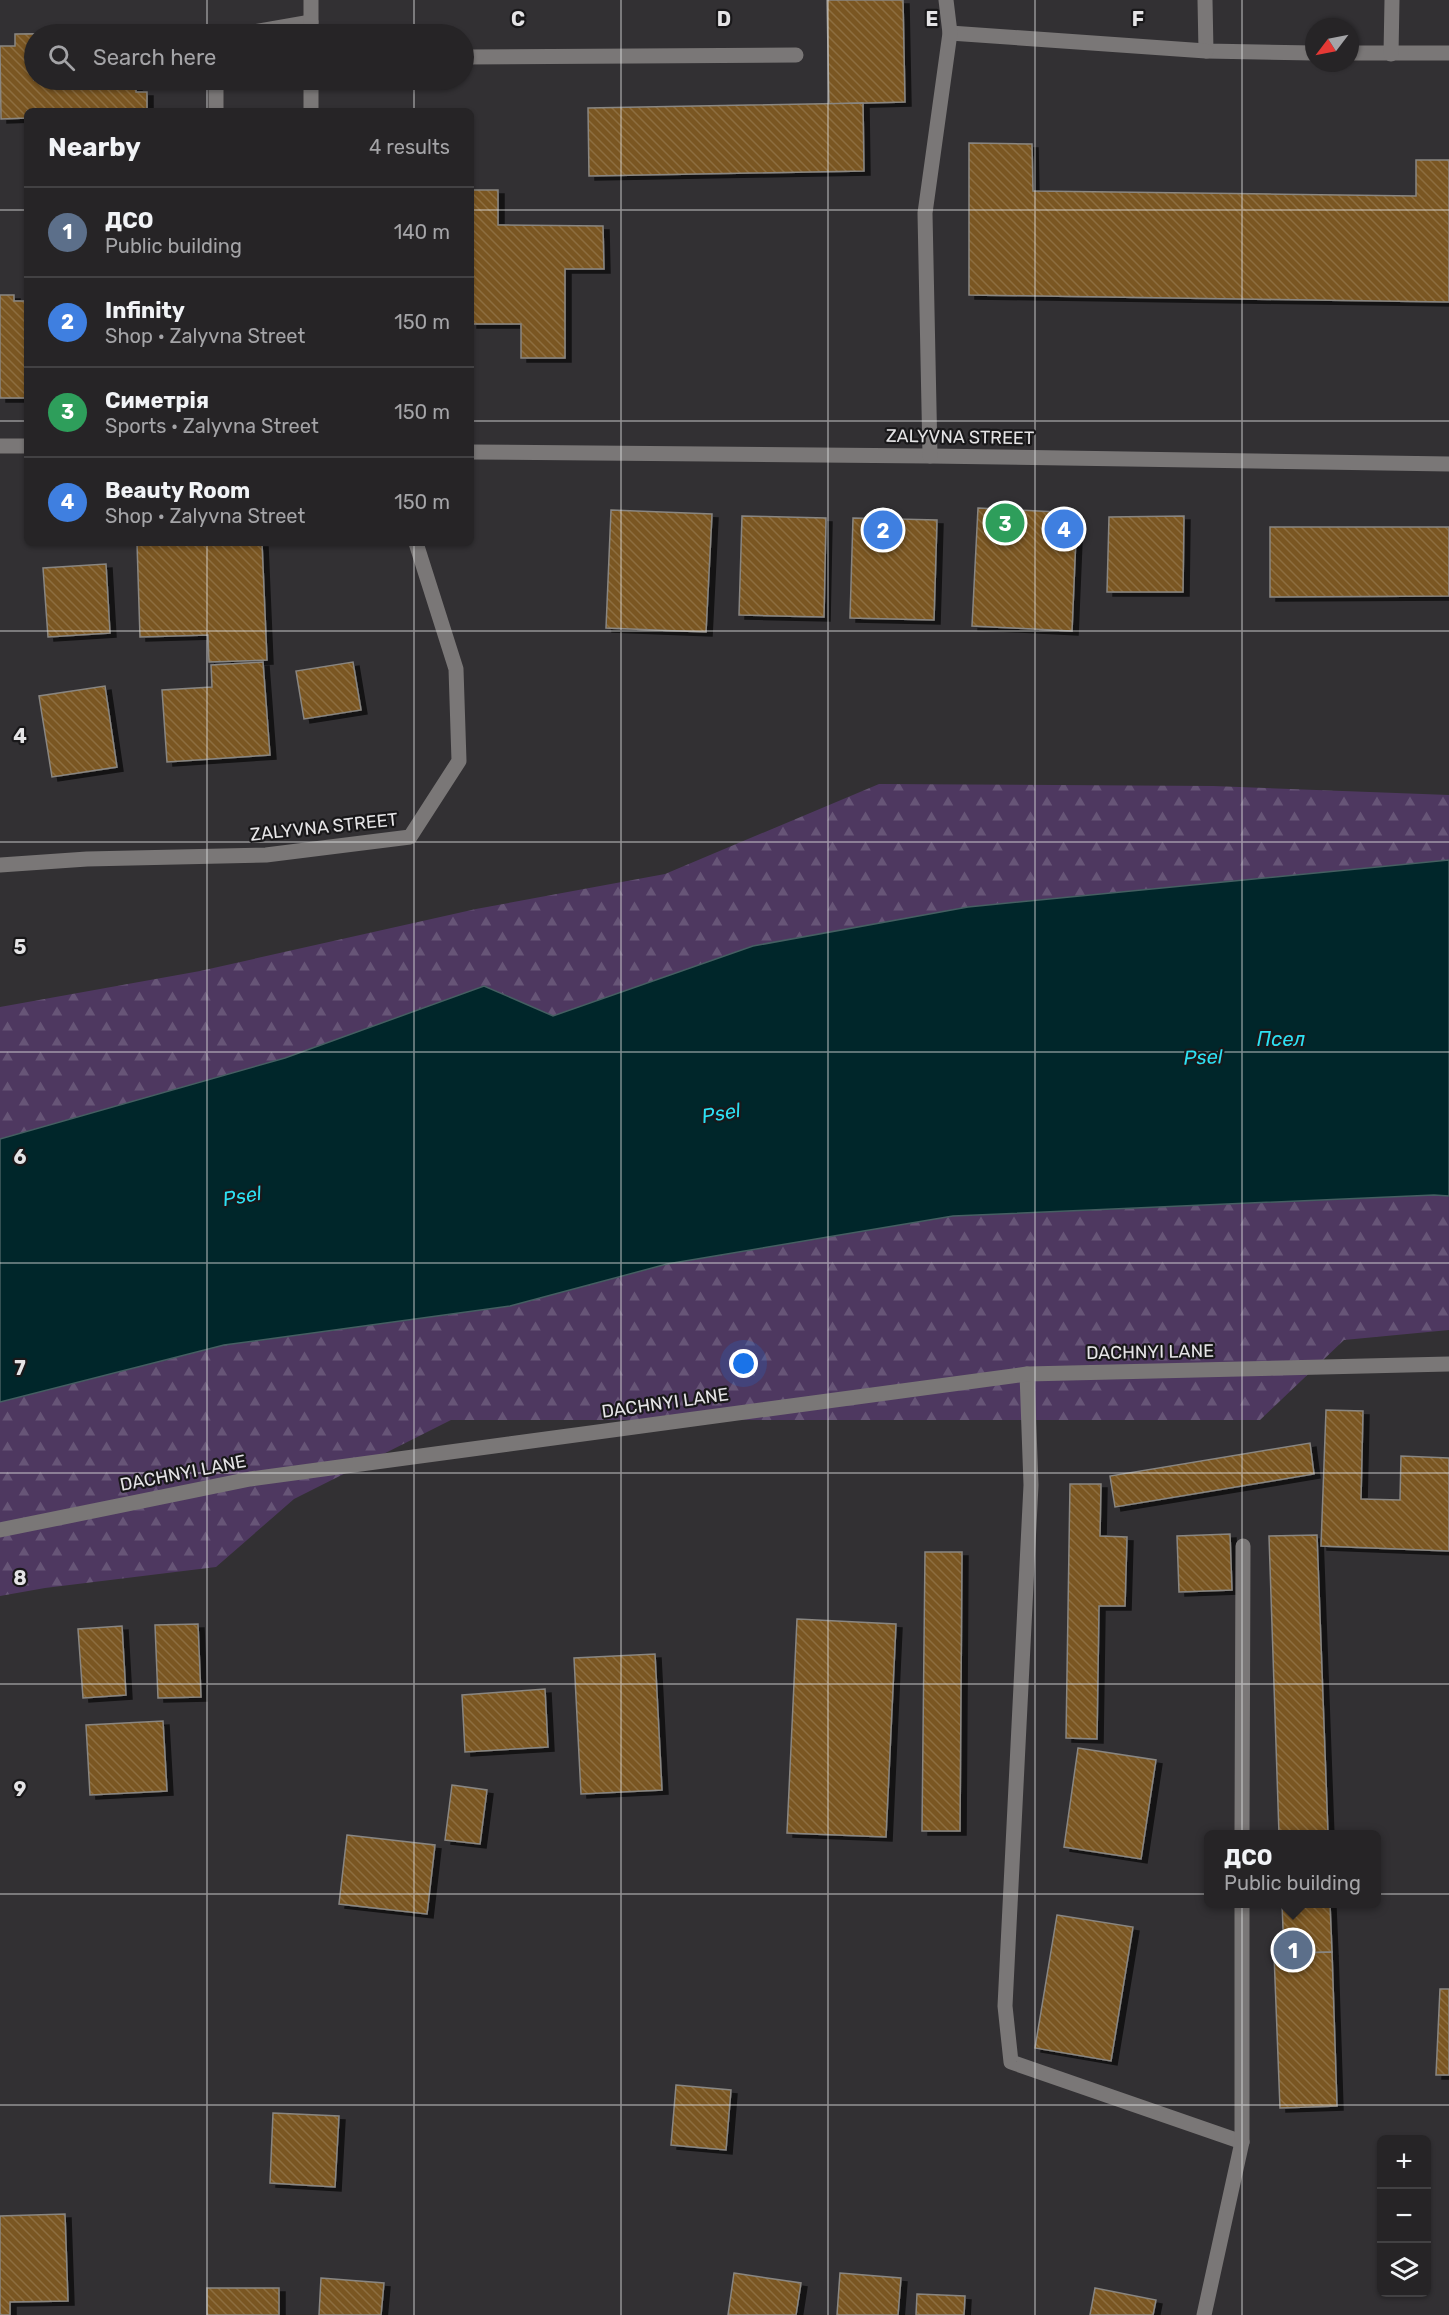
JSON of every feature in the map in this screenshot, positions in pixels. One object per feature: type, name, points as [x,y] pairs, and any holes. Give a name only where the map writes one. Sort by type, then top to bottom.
[{"type":"street","points":[[311,24],[312,0]]},
{"type":"street","points":[[930,456],[925,213],[950,33],[946,0]]},
{"type":"street","points":[[1205,0],[1206,51]]},
{"type":"street","points":[[1391,54],[1392,0]]},
{"type":"street","points":[[950,33],[1206,51],[1305,52]]},
{"type":"street","points":[[1359,53],[1449,53]]},
{"type":"street","points":[[474,57],[796,55]]},
{"type":"street","points":[[216,90],[216,108]]},
{"type":"street","points":[[311,90],[311,108]]},
{"type":"street","points":[[0,446],[24,446]]},
{"type":"street","name":"ZALYVNA STREET","points":[[474,452],[1449,464]]},
{"type":"street","name":"ZALYVNA STREET","points":[[0,865],[87,859],[266,855],[410,837],[459,761],[456,669],[417,546]]},
{"type":"street","name":"DACHNYI LANE","points":[[0,1530],[250,1479],[1027,1374],[1449,1364]]},
{"type":"street","points":[[1027,1374],[1030,1485],[1005,2006],[1011,2062],[1242,2142]]},
{"type":"street","points":[[1242,1830],[1243,1546]]},
{"type":"street","points":[[1204,2315],[1242,2142],[1242,1908]]},
{"type":"green space","points":[[879,784],[1213,786],[1449,795],[1449,860],[968,907],[753,946],[553,1016],[484,986],[285,1058],[0,1139],[0,1007],[200,971],[476,909],[665,874]]},
{"type":"green space","points":[[1449,1196],[1449,1330],[1344,1340],[1260,1420],[451,1420],[294,1499],[216,1567],[45,1588],[0,1596],[0,1402],[224,1345],[510,1306],[667,1264],[953,1216]]},
{"type":"water","name":"Псел","points":[[1449,860],[1449,1196],[953,1216],[667,1264],[510,1306],[224,1345],[0,1402],[0,1139],[285,1058],[484,986],[553,1016],[753,946],[968,907]]},
{"type":"building","points":[[827,0],[903,0],[905,102],[829,104]]},
{"type":"building","points":[[15,34],[24,34],[24,90],[136,90],[136,92],[147,92],[147,108],[24,108],[24,118],[1,119],[0,46],[15,46]]},
{"type":"building","points":[[863,103],[864,171],[589,176],[588,108]]},
{"type":"building","points":[[969,143],[1032,144],[1033,191],[1416,196],[1416,160],[1449,160],[1449,302],[969,295]]},
{"type":"building","points":[[474,190],[498,190],[498,225],[603,226],[604,269],[565,269],[565,358],[521,358],[521,324],[474,324]]},
{"type":"building","points":[[0,295],[14,295],[14,301],[24,301],[24,398],[0,398]]},
{"type":"building","points":[[978,508],[1077,513],[1072,631],[972,626]]},
{"type":"building","points":[[611,510],[712,514],[706,632],[606,628]]},
{"type":"building","points":[[742,516],[826,518],[824,617],[739,615]]},
{"type":"building","points":[[1184,516],[1183,592],[1107,592],[1109,517]]},
{"type":"building","points":[[853,518],[937,520],[934,620],[850,618]]},
{"type":"building","points":[[1270,527],[1449,527],[1449,596],[1270,597]]},
{"type":"building","points":[[137,546],[262,546],[267,660],[209,662],[208,635],[140,637]]},
{"type":"building","points":[[106,564],[110,633],[48,637],[43,568]]},
{"type":"building","points":[[263,662],[270,755],[167,762],[162,690],[212,687],[211,665]]},
{"type":"building","points":[[353,662],[361,710],[304,719],[296,671]]},
{"type":"building","points":[[105,686],[117,767],[52,777],[39,696]]},
{"type":"building","points":[[1326,1410],[1363,1411],[1361,1499],[1400,1500],[1401,1456],[1449,1458],[1449,1551],[1321,1546]]},
{"type":"building","points":[[1310,1443],[1314,1474],[1115,1507],[1110,1476]]},
{"type":"building","points":[[1070,1484],[1101,1484],[1100,1536],[1127,1537],[1125,1606],[1099,1606],[1097,1739],[1066,1738]]},
{"type":"building","points":[[1230,1534],[1232,1590],[1179,1592],[1177,1536]]},
{"type":"building","points":[[1317,1535],[1328,1830],[1279,1830],[1269,1536]]},
{"type":"building","points":[[925,1552],[962,1552],[960,1831],[922,1831]]},
{"type":"building","points":[[797,1619],[896,1624],[886,1837],[787,1833]]},
{"type":"building","points":[[198,1624],[201,1697],[158,1698],[155,1625]]},
{"type":"building","points":[[122,1626],[126,1695],[83,1698],[78,1629]]},
{"type":"building","points":[[655,1654],[662,1790],[581,1794],[574,1658]]},
{"type":"building","points":[[545,1689],[548,1747],[465,1752],[462,1695]]},
{"type":"building","points":[[163,1721],[167,1791],[90,1795],[86,1725]]},
{"type":"building","points":[[1078,1748],[1156,1760],[1141,1859],[1064,1847]]},
{"type":"building","points":[[452,1785],[487,1790],[480,1844],[445,1840]]},
{"type":"building","points":[[347,1835],[435,1845],[427,1914],[339,1904]]},
{"type":"building","points":[[1282,1908],[1330,1908],[1332,1952],[1284,1953]]},
{"type":"building","points":[[1057,1915],[1133,1927],[1111,2061],[1035,2048]]},
{"type":"building","points":[[1332,1952],[1337,2106],[1280,2108],[1274,1954]]},
{"type":"building","points":[[1440,1989],[1449,1989],[1449,2075],[1436,2075]]},
{"type":"building","points":[[676,2085],[731,2090],[726,2150],[671,2145]]},
{"type":"building","points":[[273,2113],[339,2116],[335,2187],[270,2183]]},
{"type":"building","points":[[65,2214],[68,2301],[10,2302],[10,2315],[0,2315],[0,2216]]},
{"type":"building","points":[[734,2273],[801,2283],[796,2315],[728,2315]]},
{"type":"building","points":[[840,2273],[901,2278],[898,2315],[837,2315]]},
{"type":"building","points":[[321,2278],[384,2283],[381,2315],[319,2315]]},
{"type":"building","points":[[207,2288],[279,2288],[279,2315],[207,2315]]},
{"type":"building","points":[[1095,2288],[1156,2300],[1153,2315],[1090,2315]]},
{"type":"building","points":[[917,2294],[965,2296],[964,2315],[916,2315]]},
{"type":"place","name":"Симетрія","points":[[1005,523]]},
{"type":"place","name":"Beauty Room","points":[[1064,529]]},
{"type":"place","name":"Infinity","points":[[883,530]]},
{"type":"place","name":"ДСО","points":[[1293,1950]]},
{"type":"water label","name":"Psel","points":[[1203,1057]]},
{"type":"water label","name":"Psel","points":[[721,1113]]},
{"type":"water label","name":"Psel","points":[[242,1196]]}]
